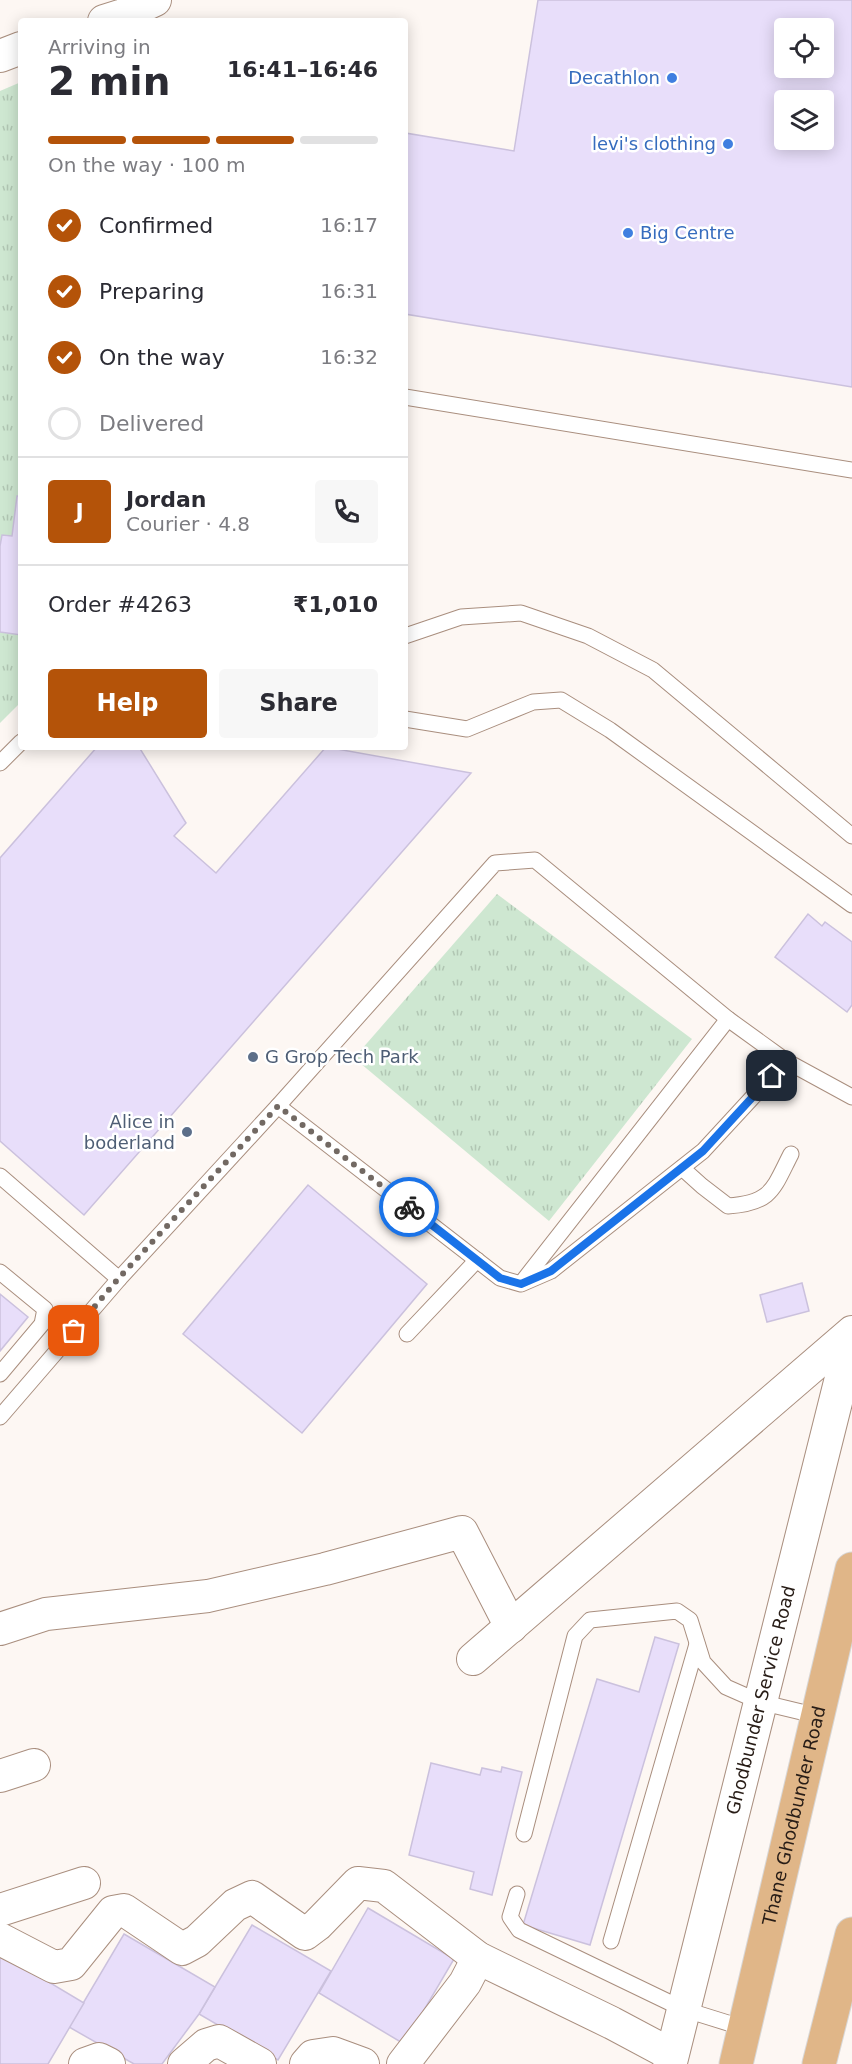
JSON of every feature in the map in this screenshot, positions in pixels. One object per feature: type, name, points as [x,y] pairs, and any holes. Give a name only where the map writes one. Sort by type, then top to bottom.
[{"type":"main road","name":"Thane Ghodbunder Road","points":[[736,2064],[852,1569]]},
{"type":"main road","points":[[819,2064],[852,1934]]},
{"type":"street","points":[[110,18],[142,3]]},
{"type":"street","points":[[0,56],[18,49]]},
{"type":"street","points":[[473,1659],[852,1334]]},
{"type":"street","name":"Ghodbunder Service Road","points":[[671,2059],[852,1334]]},
{"type":"street","points":[[0,1629],[46,1614],[208,1596],[325,1569],[462,1532],[511,1627]]},
{"type":"street","points":[[0,1776],[34,1765]]},
{"type":"street","points":[[0,1910],[84,1883]]},
{"type":"street","points":[[0,1939],[54,1967],[71,1964],[113,1912],[124,1910],[182,1949],[197,1941],[235,1905],[252,1897],[305,1934],[317,1925],[358,1883],[384,1886],[478,1958],[612,2023],[671,2059]]},
{"type":"street","points":[[404,2064],[465,1983],[478,1958]]},
{"type":"street","points":[[184,2064],[206,2045],[219,2041],[260,2064]]},
{"type":"street","points":[[306,2064],[313,2056],[333,2053],[363,2064]]},
{"type":"street","points":[[85,2064],[99,2059],[109,2064]]},
{"type":"lane","points":[[408,397],[852,470]]},
{"type":"lane","points":[[408,635],[460,617],[521,613],[588,636],[653,670],[852,836]]},
{"type":"lane","points":[[408,719],[466,729],[533,702],[561,700],[610,730],[852,905]]},
{"type":"lane","points":[[0,763],[18,745]]},
{"type":"lane","points":[[0,1417],[118,1279],[278,1106],[495,863],[535,860],[728,1019],[786,1061],[852,1097]]},
{"type":"lane","points":[[521,1284],[728,1019]]},
{"type":"lane","points":[[278,1106],[500,1278],[521,1284],[551,1271],[703,1151],[786,1061]]},
{"type":"lane","points":[[682,1168],[728,1206],[748,1205],[772,1192],[791,1154]]},
{"type":"lane","points":[[0,1176],[118,1279]]},
{"type":"lane","points":[[407,1334],[477,1260]]},
{"type":"lane","points":[[0,1272],[45,1309],[42,1324],[0,1374]]},
{"type":"lane","points":[[524,1834],[575,1636],[590,1620],[676,1611],[690,1620],[703,1662],[726,1687],[760,1702],[818,1716]]},
{"type":"lane","points":[[611,1941],[698,1644]]},
{"type":"lane","points":[[517,1894],[510,1917],[519,1930],[683,2009],[744,2028]]},
{"type":"green space","points":[[18,83],[18,705],[0,723],[0,91]]},
{"type":"green space","points":[[497,894],[692,1039],[549,1221],[354,1058]]},
{"type":"building","name":"Big Centre","points":[[538,0],[852,0],[852,387],[408,314],[408,133],[514,151]]},
{"type":"building","points":[[18,496],[18,635],[0,632],[0,546],[2,535],[12,536]]},
{"type":"building","points":[[94,750],[141,750],[186,823],[174,836],[216,873],[323,750],[343,750],[471,773],[84,1215],[0,1141],[0,858]]},
{"type":"building","points":[[808,914],[822,926],[825,922],[852,942],[852,1005],[847,1012],[775,957]]},
{"type":"building","points":[[308,1185],[427,1284],[302,1433],[183,1334]]},
{"type":"building","points":[[802,1283],[809,1311],[767,1322],[760,1295]]},
{"type":"building","points":[[0,1294],[28,1317],[0,1351]]},
{"type":"building","points":[[655,1637],[679,1644],[590,1945],[523,1925],[597,1679],[639,1692]]},
{"type":"building","points":[[431,1763],[480,1775],[482,1768],[501,1772],[502,1767],[522,1772],[492,1895],[470,1889],[474,1872],[409,1855]]},
{"type":"building","points":[[368,1908],[454,1959],[404,2044],[319,1993]]},
{"type":"building","points":[[252,1925],[331,1971],[278,2060],[199,2014]]},
{"type":"building","points":[[124,1934],[215,1987],[199,2014],[162,2064],[134,2064],[69,2027]]},
{"type":"building","points":[[0,1953],[84,2003],[48,2064],[0,2064]]},
{"type":"way so far","points":[[74,1331],[118,1279],[278,1106],[409,1207]]},
{"type":"place","name":"Decathlon","points":[[672,78]]},
{"type":"place","name":"levi's clothing","points":[[728,144]]},
{"type":"place","name":"Big Centre","points":[[628,233]]},
{"type":"place","name":"G Grop Tech Park","points":[[253,1057]]},
{"type":"place","name":"Alice in boderland","points":[[187,1132]]},
{"type":"route","points":[[409,1207],[500,1278],[521,1284],[551,1271],[703,1151],[772,1076]]}]
